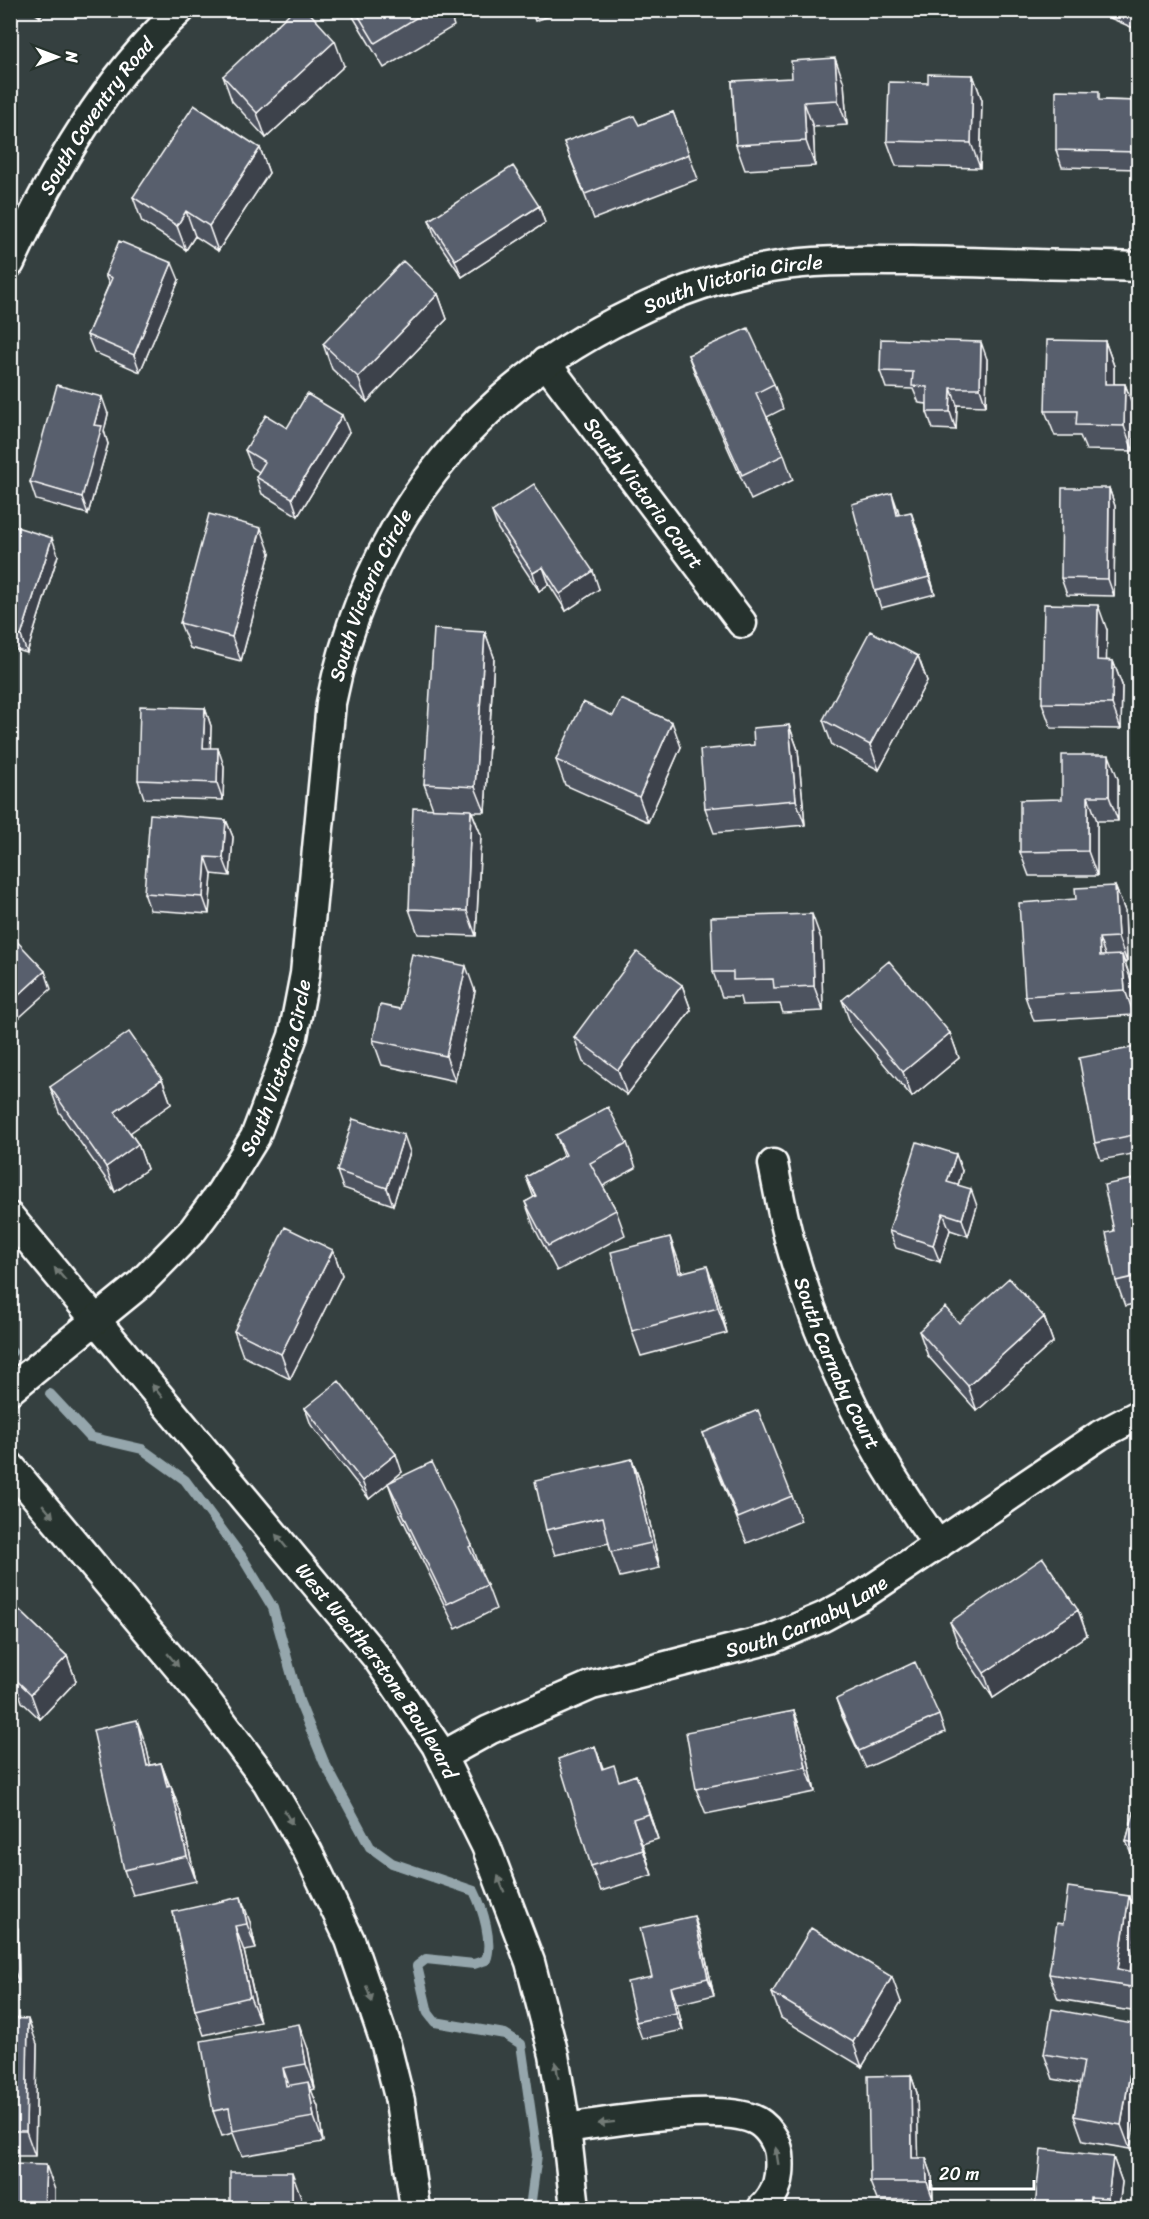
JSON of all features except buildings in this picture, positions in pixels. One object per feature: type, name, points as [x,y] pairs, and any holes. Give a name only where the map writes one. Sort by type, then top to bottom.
[{"type":"street","name":"South Coventry Road","points":[[10,263],[49,184],[99,104],[180,10]]},
{"type":"street","name":"South Victoria Circle","points":[[10,1390],[140,1284],[193,1230],[227,1183],[255,1137],[293,1036],[305,974],[331,703],[336,674],[361,599],[394,527],[423,484],[458,441],[505,395],[545,362],[590,333],[665,297],[736,274],[824,261],[1138,267]]},
{"type":"street","name":"South Victoria Court","points":[[545,362],[742,623]]},
{"type":"street","name":"South Carnaby Court","points":[[773,1164],[792,1251],[837,1376],[879,1457],[938,1545]]},
{"type":"street","name":"West Weatherstone Boulevard","points":[[10,1217],[98,1319],[377,1658],[441,1756],[486,1846],[530,1962],[554,2055],[566,2128],[575,2208]]},
{"type":"street","name":"South Carnaby Lane","points":[[441,1756],[489,1730],[592,1685],[771,1639],[823,1617],[860,1597],[1100,1435],[1138,1415]]},
{"type":"street","points":[[10,1466],[209,1704],[267,1782],[308,1852],[350,1940],[386,2045],[400,2101],[415,2208]]},
{"type":"street","points":[[566,2128],[652,2117],[729,2112],[754,2119],[765,2127],[778,2152],[780,2178],[775,2192],[762,2208]]},
{"type":"waterway","points":[[50,1394],[90,1437],[142,1449],[185,1480],[242,1557],[273,1608],[299,1701],[324,1762],[370,1847],[392,1863],[474,1891],[481,1907],[488,1935],[486,1960],[474,1964],[426,1959],[417,1966],[428,2013],[435,2022],[505,2034],[521,2044],[537,2155],[530,2208]]}]
